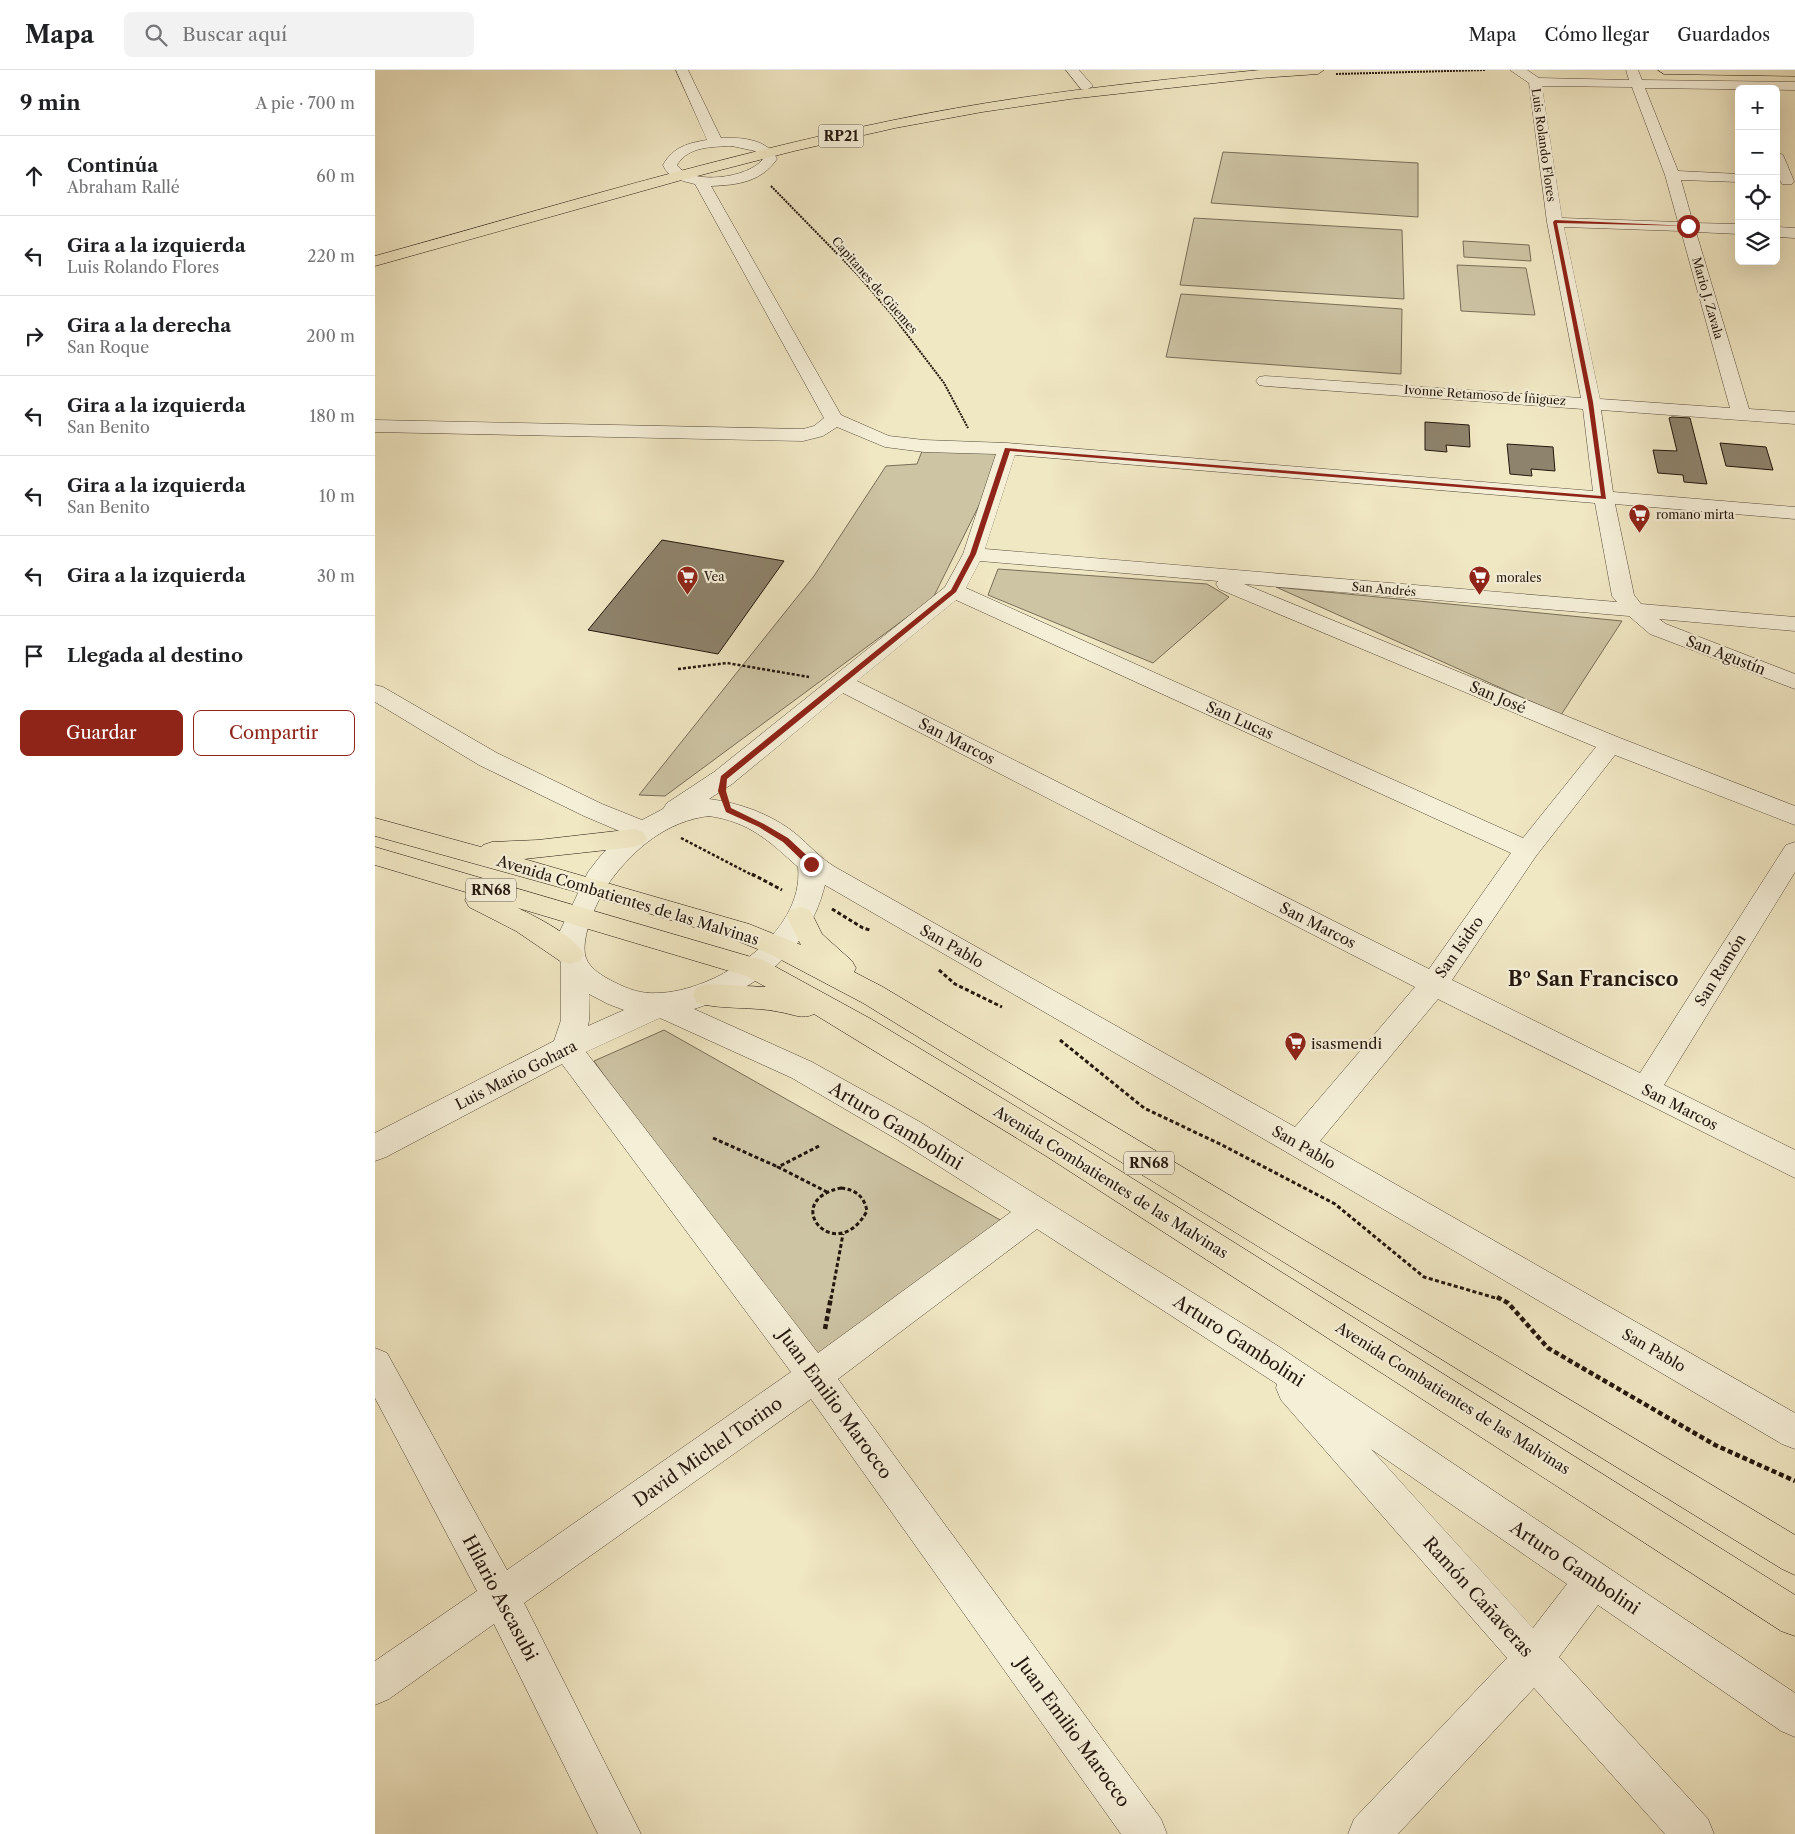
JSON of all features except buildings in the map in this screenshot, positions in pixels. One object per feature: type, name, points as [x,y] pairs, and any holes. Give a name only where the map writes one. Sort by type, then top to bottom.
[{"type":"main road","name":"RP21","points":[[375,251],[915,114],[1005,97],[1086,86],[1238,70]]},
{"type":"main road","name":"RP21","points":[[764,151],[1004,104],[1159,84],[1318,70]]},
{"type":"main road","points":[[1664,70],[1795,72]]},
{"type":"main road","name":"RP21","points":[[375,261],[677,174]]},
{"type":"main road","name":"Avenida Combatientes de las Malvinas","points":[[375,827],[593,887],[739,931],[780,947],[873,995],[1795,1556]]},
{"type":"main road","points":[[465,852],[538,849],[644,831]]},
{"type":"main road","name":"Avenida Combatientes de las Malvinas","points":[[375,856],[755,968],[861,1027],[1065,1152],[1795,1617]]},
{"type":"main road","points":[[403,863],[507,913],[552,940],[572,959]]},
{"type":"main road","points":[[803,910],[813,942],[873,995]]},
{"type":"main road","points":[[707,994],[750,994],[782,1000],[861,1027]]},
{"type":"street","points":[[682,70],[716,143]]},
{"type":"street","points":[[1072,70],[1086,86]]},
{"type":"street","name":"Luis Rolando Flores","points":[[1516,70],[1528,75],[1535,82],[1555,222],[1591,402],[1604,498],[1623,596],[1634,610],[1658,629]]},
{"type":"street","points":[[1535,82],[1635,77],[1735,86]]},
{"type":"street","name":"Mario J. Zavala","points":[[1635,77],[1672,175],[1741,414]]},
{"type":"street","points":[[1780,86],[1795,86]]},
{"type":"street","points":[[716,143],[747,144],[764,151],[770,159],[768,164],[761,170],[734,180],[701,181],[677,174],[670,165],[672,159],[679,153],[695,147],[716,143]]},
{"type":"street","points":[[1780,165],[1786,181]]},
{"type":"street","points":[[1672,175],[1735,178]]},
{"type":"street","points":[[701,181],[833,419],[885,441],[924,446],[1007,449],[1795,513]]},
{"type":"street","points":[[1555,222],[1688,226],[1735,230]]},
{"type":"street","points":[[1780,232],[1795,233]]},
{"type":"street","name":"Ivonne Retamoso de Íñiguez","points":[[1265,380],[1795,418]]},
{"type":"street","points":[[375,426],[803,434],[827,428],[833,419]]},
{"type":"street","points":[[566,1048],[575,1020],[572,935],[600,875],[644,831],[723,778],[954,591],[973,554],[1007,449]]},
{"type":"street","name":"San Andrés","points":[[973,554],[1795,624]]},
{"type":"street","name":"San José","points":[[1203,574],[1611,744],[1795,816]]},
{"type":"street","name":"San Lucas","points":[[954,591],[1527,850]]},
{"type":"street","name":"San Agustín","points":[[1658,629],[1795,682]]},
{"type":"street","name":"San Marcos","points":[[842,683],[1795,1165]]},
{"type":"street","points":[[375,692],[488,759],[593,810],[644,831]]},
{"type":"street","name":"San Isidro","points":[[1299,1144],[1434,984],[1527,850],[1611,744]]},
{"type":"street","points":[[723,778],[722,791],[728,810]]},
{"type":"street","name":"San Pablo","points":[[644,831],[694,808],[711,807],[728,810],[762,825],[786,840],[811,864],[1795,1432]]},
{"type":"street","name":"San Ramón","points":[[1645,1090],[1795,851]]},
{"type":"street","points":[[572,959],[590,982],[606,992],[628,1000],[659,1006],[686,1001],[707,994],[755,968],[780,947],[803,910],[813,884],[811,864]]},
{"type":"street","name":"Luis Mario Gohara","points":[[375,1148],[566,1048],[659,1006]]},
{"type":"street","name":"Arturo Gambolini","points":[[659,1006],[802,1070],[909,1131],[1266,1357],[1795,1717]]},
{"type":"street","name":"Juan Emilio Marocco","points":[[566,1048],[815,1376],[1147,1834]]},
{"type":"street","name":"David Michel Torino","points":[[375,1685],[815,1376],[1036,1212]]},
{"type":"street","name":"Ramón Cañaveras","points":[[1266,1357],[1534,1659],[1693,1834]]},
{"type":"street","name":"Hilario Ascasubi","points":[[375,1364],[501,1598],[620,1834]]},
{"type":"street","points":[[1369,1834],[1534,1659],[1593,1580]]},
{"type":"path","name":"Capitanes de Güemes","points":[[761,170],[761,176],[857,274],[893,316],[944,383],[970,432]]},
{"type":"path","points":[[678,669],[727,663],[842,683]]},
{"type":"path","points":[[644,831],[803,910],[825,906],[863,928],[873,930]]},
{"type":"path","points":[[936,966],[955,984],[1006,1008]]},
{"type":"path","points":[[1057,1038],[1144,1108],[1222,1144],[1335,1204],[1424,1277],[1492,1295],[1508,1303],[1548,1348],[1715,1445],[1795,1480]]},
{"type":"path","points":[[713,1138],[778,1167],[827,1192]]},
{"type":"path","points":[[778,1167],[819,1146]]},
{"type":"path","points":[[849,1188],[863,1197],[867,1211],[859,1226],[843,1234],[826,1232],[815,1222],[814,1207],[818,1200],[827,1192],[849,1188]]},
{"type":"path","points":[[815,1376],[843,1234]]},
{"type":"shaded area","points":[[1223,152],[1418,163],[1418,217],[1211,203]]},
{"type":"shaded area","points":[[1194,218],[1402,230],[1404,299],[1180,285]]},
{"type":"shaded area","points":[[1463,241],[1529,245],[1531,261],[1464,257]]},
{"type":"shaded area","points":[[1457,265],[1526,268],[1535,315],[1461,311]]},
{"type":"shaded area","points":[[1181,294],[1402,309],[1401,374],[1166,357]]},
{"type":"shaded area","points":[[924,446],[1007,449],[933,598],[665,796],[639,795],[814,576],[886,466],[917,464]]},
{"type":"shaded area","points":[[998,569],[1207,584],[1229,597],[1153,663],[988,595]]},
{"type":"shaded area","points":[[1276,587],[1622,621],[1561,715]]},
{"type":"shaded area","points":[[664,1030],[1002,1221],[815,1376],[594,1061]]},
{"type":"place","name":"romano mirta","points":[[1640,533]]},
{"type":"place","name":"Vea","points":[[688,595]]},
{"type":"place","name":"morales","points":[[1480,596]]},
{"type":"place","name":"isasmendi","points":[[1295,1062]]},
{"type":"district","name":"Bº San Francisco","points":[[1593,979]]},
{"type":"route","points":[[811,864],[786,840],[762,825],[728,810],[722,791],[723,778],[954,591],[973,554],[1007,449],[1604,498],[1591,402],[1555,222],[1688,226]]}]
